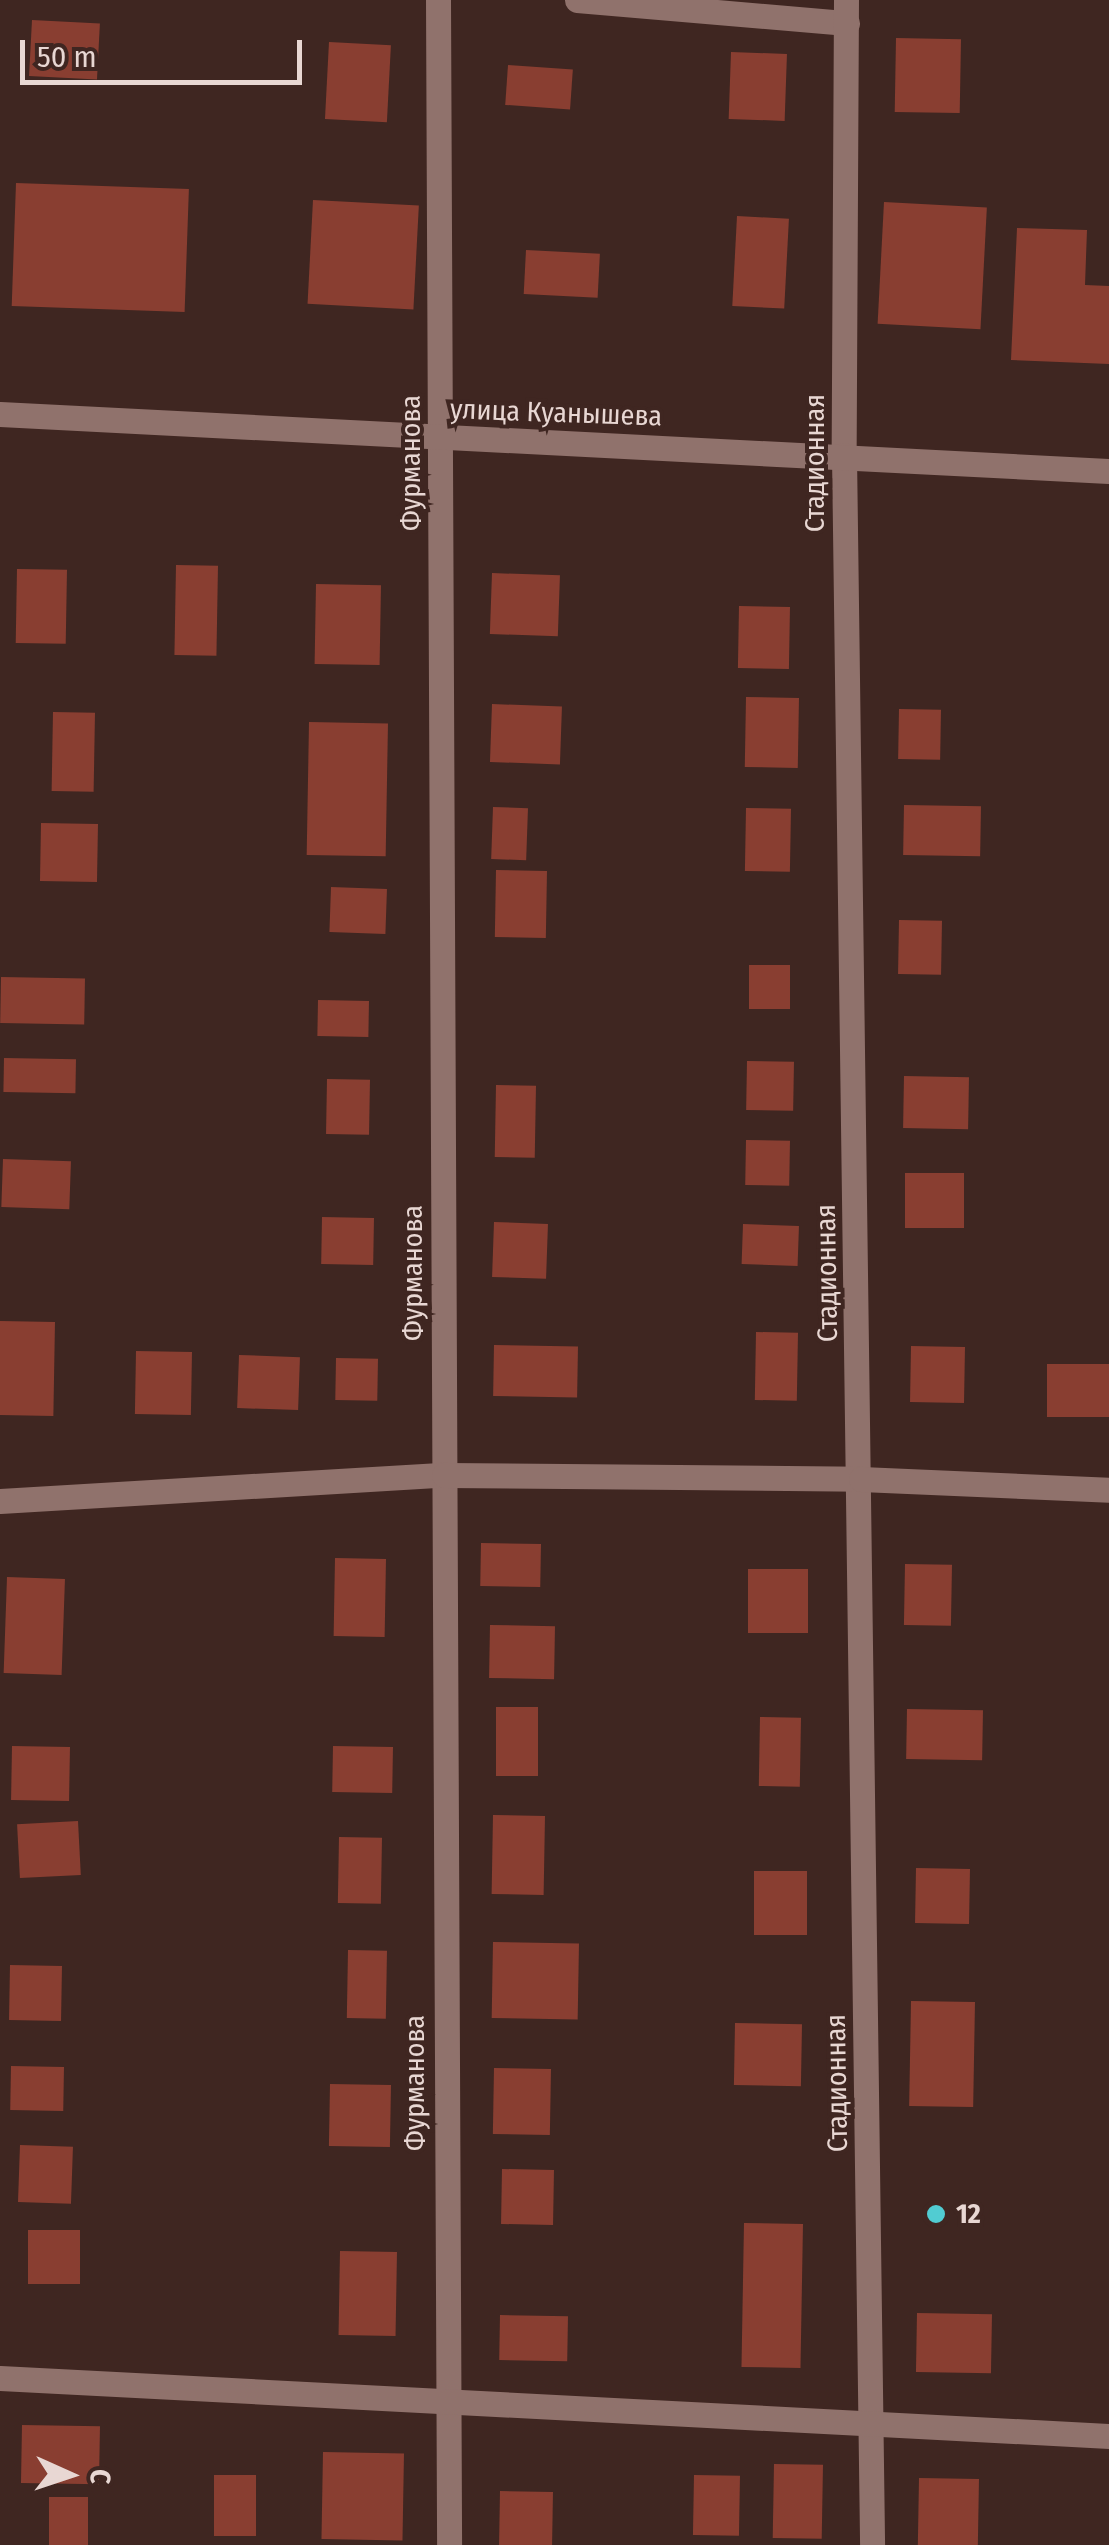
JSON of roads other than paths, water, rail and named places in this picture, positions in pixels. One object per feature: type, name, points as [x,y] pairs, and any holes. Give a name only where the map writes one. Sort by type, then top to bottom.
[{"type":"street","name":"Фурманова","points":[[438,0],[449,2545]]},
{"type":"street","points":[[577,0],[847,12]]},
{"type":"street","name":"Стадионная","points":[[847,12],[844,455],[861,1478],[872,2545]]},
{"type":"street","name":"улица Куанышева","points":[[0,414],[1109,471]]},
{"type":"street","points":[[0,1501],[444,1475],[861,1478],[1109,1490]]},
{"type":"street","points":[[0,2378],[1109,2436]]},
{"type":"place","name":"12","points":[[936,2214]]}]
